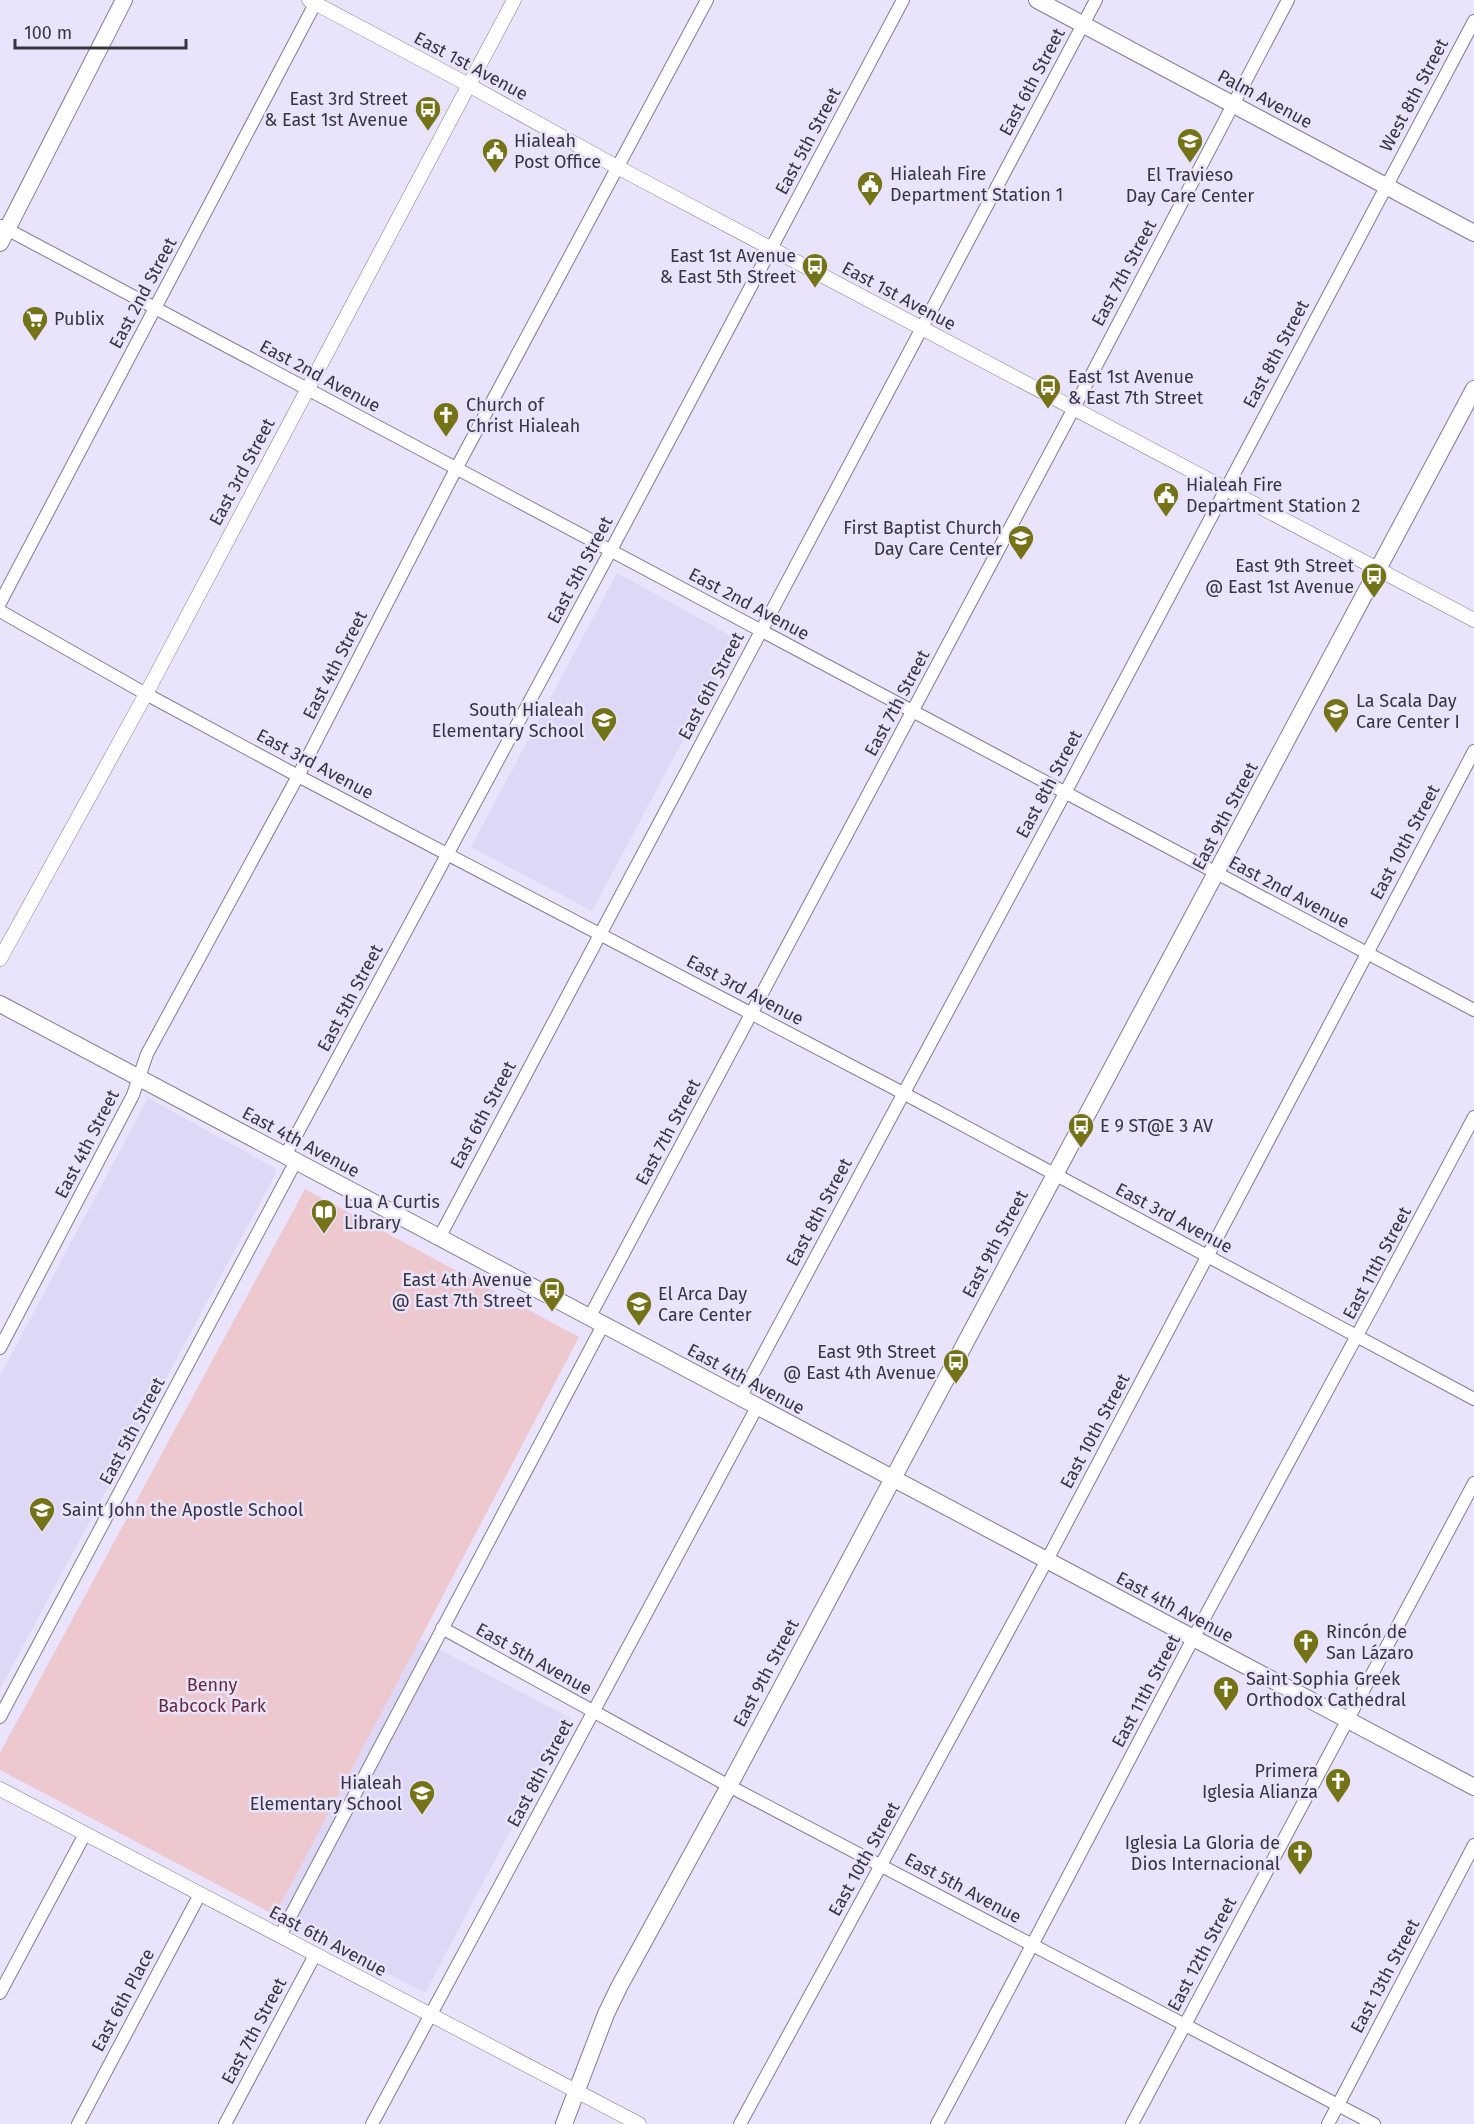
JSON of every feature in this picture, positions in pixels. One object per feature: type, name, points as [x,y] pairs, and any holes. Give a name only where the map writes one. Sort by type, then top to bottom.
[{"type":"main road","points":[[2,232],[124,0]]},
{"type":"main road","name":"Palm Avenue","points":[[1037,0],[1474,232]]},
{"type":"main road","name":"East 9th Street","points":[[564,2124],[606,2014],[627,1970],[729,1786],[1474,389]]},
{"type":"main road","name":"East 4th Avenue","points":[[0,1004],[1474,1787]]},
{"type":"street","name":"East 3rd Street","points":[[0,959],[146,694],[514,0]]},
{"type":"street","name":"East 4th Street","points":[[0,1348],[134,1095],[147,1053],[298,776],[456,469],[707,0]]},
{"type":"street","name":"East 5th Street","points":[[0,1717],[448,854],[903,0]]},
{"type":"street","name":"East 6th Street","points":[[439,1238],[1096,0]]},
{"type":"street","name":"East 7th Street","points":[[280,1936],[442,1628],[752,1013],[1288,0]]},
{"type":"street","name":"East 1st Avenue","points":[[314,1],[617,167],[1474,620]]},
{"type":"street","name":"East 2nd Street","points":[[0,603],[314,1]]},
{"type":"street","name":"West 8th Street","points":[[1386,185],[1474,21]]},
{"type":"street","name":"East 8th Street","points":[[740,1398],[1065,793],[1386,185]]},
{"type":"street","name":"East 2nd Avenue","points":[[2,232],[155,308],[1474,1010]]},
{"type":"street","name":"East 3rd Avenue","points":[[0,611],[146,694],[298,776],[752,1013],[1474,1399]]},
{"type":"street","name":"East 10th Street","points":[[740,2124],[1047,1560],[1474,751]]},
{"type":"street","name":"East 11th Street","points":[[937,2124],[1474,1117]]},
{"type":"street","name":"East 8th Street","points":[[372,2124],[757,1407]]},
{"type":"street","name":"East 12th Street","points":[[1132,2124],[1474,1483]]},
{"type":"street","name":"East 5th Avenue","points":[[442,1628],[729,1786],[1374,2124]]},
{"type":"street","name":"East 6th Avenue","points":[[0,1789],[639,2124]]},
{"type":"street","points":[[0,1993],[85,1834]]},
{"type":"street","name":"East 13th Street","points":[[1328,2124],[1474,1845]]},
{"type":"street","name":"East 6th Place","points":[[78,2124],[200,1894]]},
{"type":"street","name":"East 7th Street","points":[[225,2124],[315,1954]]},
{"type":"shaded area","name":"South Hialeah Elementary School","points":[[617,573],[737,639],[592,911],[471,847]]},
{"type":"shaded area","name":"Saint John the Apostle School","points":[[148,1098],[275,1168],[276,1173],[0,1689],[0,1376]]},
{"type":"shaded area","name":"Hialeah Elementary School","points":[[420,1639],[570,1718],[425,1993],[275,1915]]},
{"type":"green space","name":"Benny Babcock Park","points":[[305,1189],[579,1337],[275,1915],[0,1770],[0,1753]]},
{"type":"place","name":"East 3rd Street & East 1st Avenue","points":[[428,132]]},
{"type":"place","name":"El Travieso Day Care Center","points":[[1190,164]]},
{"type":"place","name":"Hialeah Post Office","points":[[495,174]]},
{"type":"place","name":"Hialeah Fire Department Station 1","points":[[870,207]]},
{"type":"place","name":"East 1st Avenue & East 5th Street","points":[[815,289]]},
{"type":"place","name":"Publix","points":[[35,342]]},
{"type":"place","name":"East 1st Avenue & East 7th Street","points":[[1048,410]]},
{"type":"place","name":"Church of Christ Hialeah","points":[[446,438]]},
{"type":"place","name":"Hialeah Fire Department Station 2","points":[[1166,518]]},
{"type":"place","name":"First Baptist Church Day Care Center","points":[[1021,561]]},
{"type":"place","name":"East 9th Street @ East 1st Avenue","points":[[1374,599]]},
{"type":"place","name":"La Scala Day Care Center I","points":[[1336,734]]},
{"type":"place","name":"South Hialeah Elementary School","points":[[604,743]]},
{"type":"place","name":"E 9 ST@E 3 AV","points":[[1081,1149]]},
{"type":"place","name":"Lua A Curtis Library","points":[[324,1235]]},
{"type":"place","name":"East 4th Avenue @ East 7th Street","points":[[552,1313]]},
{"type":"place","name":"El Arca Day Care Center","points":[[639,1327]]},
{"type":"place","name":"East 9th Street @ East 4th Avenue","points":[[956,1385]]},
{"type":"place","name":"Saint John the Apostle School","points":[[42,1533]]},
{"type":"place","name":"Rincón de San Lázaro","points":[[1306,1665]]},
{"type":"place","name":"Saint Sophia Greek Orthodox Cathedral","points":[[1226,1712]]},
{"type":"place","name":"Primera Iglesia Alianza","points":[[1338,1804]]},
{"type":"place","name":"Hialeah Elementary School","points":[[422,1816]]},
{"type":"place","name":"Iglesia La Gloria de Dios Internacional","points":[[1300,1876]]}]
